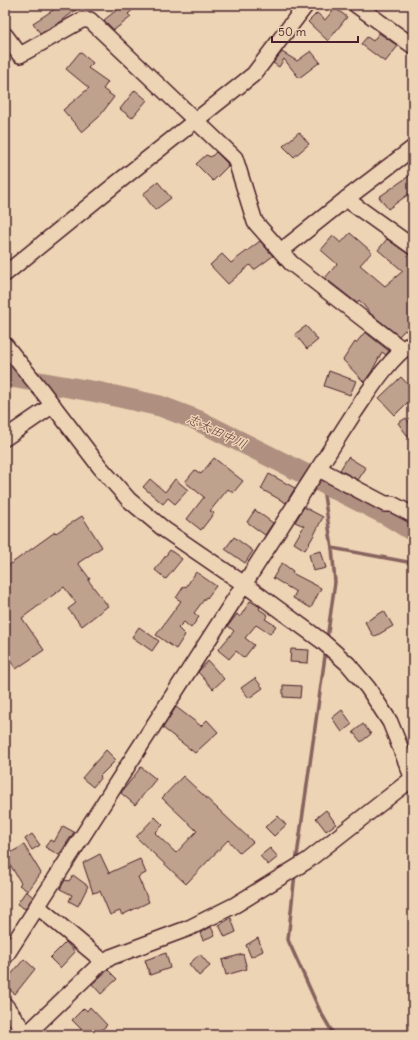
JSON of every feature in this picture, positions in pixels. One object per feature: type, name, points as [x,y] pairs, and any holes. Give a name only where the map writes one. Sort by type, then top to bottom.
[{"type":"street","points":[[5,274],[254,74],[306,5]]},
{"type":"street","points":[[356,5],[413,46]]},
{"type":"street","points":[[5,35],[20,55],[82,20],[90,20],[235,158],[255,222],[291,263],[408,346],[376,381],[5,957]]},
{"type":"street","points":[[281,251],[413,148]]},
{"type":"street","points":[[346,199],[413,247]]},
{"type":"street","points":[[5,345],[100,467],[129,500],[165,530],[244,584],[322,641],[348,664],[368,688],[390,722],[413,778],[307,861],[235,905],[189,928],[111,957],[98,965],[27,1034],[5,1005]]},
{"type":"street","points":[[5,438],[53,405]]},
{"type":"street","points":[[318,471],[385,504],[392,504],[413,514]]},
{"type":"street","points":[[38,906],[104,962]]},
{"type":"building","points":[[61,5],[82,5],[59,23],[40,33],[33,23]]},
{"type":"building","points":[[123,5],[138,5],[128,14],[131,17],[114,30],[104,20]]},
{"type":"building","points":[[335,8],[347,17],[328,41],[308,22],[317,13],[325,20]]},
{"type":"building","points":[[379,33],[398,46],[385,62],[361,44],[367,37],[373,41]]},
{"type":"building","points":[[311,51],[320,62],[299,78],[284,59],[279,67],[273,63],[282,52],[297,61]]},
{"type":"building","points":[[80,52],[93,63],[88,68],[108,82],[103,89],[114,97],[99,117],[82,132],[63,110],[89,88],[66,69]]},
{"type":"building","points":[[135,90],[147,100],[132,118],[120,109]]},
{"type":"building","points":[[299,132],[309,144],[294,157],[283,146]]},
{"type":"building","points":[[216,152],[228,166],[213,181],[196,164],[206,155],[211,157]]},
{"type":"building","points":[[409,176],[413,181],[413,191],[388,209],[379,197]]},
{"type":"building","points":[[158,182],[171,198],[155,210],[143,194]]},
{"type":"building","points":[[350,233],[372,252],[360,265],[385,286],[403,271],[378,250],[387,239],[413,256],[413,333],[409,334],[405,330],[399,336],[371,314],[359,300],[357,303],[325,278],[337,264],[321,250],[333,236],[341,243]]},
{"type":"building","points":[[260,241],[273,256],[254,270],[250,265],[228,284],[210,265],[222,254],[231,263]]},
{"type":"building","points":[[306,326],[318,340],[307,349],[295,334]]},
{"type":"building","points":[[365,332],[389,351],[386,355],[382,352],[372,371],[364,382],[343,360],[355,342],[356,343]]},
{"type":"building","points":[[329,371],[356,381],[350,395],[324,386]]},
{"type":"building","points":[[401,377],[413,390],[413,397],[395,415],[379,398]]},
{"type":"building","points":[[406,418],[413,428],[413,443],[398,423]]},
{"type":"building","points":[[348,457],[366,468],[358,480],[340,470]]},
{"type":"building","points":[[214,458],[243,481],[233,493],[228,489],[210,511],[214,513],[201,530],[187,519],[204,497],[185,482],[195,470],[201,474]]},
{"type":"building","points":[[269,474],[295,488],[286,503],[261,489]]},
{"type":"building","points":[[150,479],[165,492],[175,479],[188,490],[175,504],[168,498],[163,504],[143,487]]},
{"type":"building","points":[[304,507],[323,517],[305,550],[294,543],[304,526],[295,522]]},
{"type":"building","points":[[255,510],[273,523],[265,535],[247,522]]},
{"type":"building","points":[[82,516],[102,547],[78,563],[90,579],[88,580],[108,606],[82,626],[68,609],[76,603],[64,587],[22,618],[44,650],[16,669],[5,653],[5,568],[55,532],[56,533]]},
{"type":"building","points":[[234,537],[253,551],[245,563],[225,549]]},
{"type":"building","points":[[170,550],[182,559],[166,579],[155,570]]},
{"type":"building","points":[[321,551],[326,568],[313,571],[309,554]]},
{"type":"building","points":[[282,563],[293,571],[292,573],[321,588],[311,608],[293,598],[296,592],[273,578]]},
{"type":"building","points":[[196,572],[216,586],[194,613],[199,617],[191,628],[184,622],[178,628],[185,635],[176,649],[156,635],[181,601],[176,598],[184,586],[186,587]]},
{"type":"building","points":[[250,601],[260,607],[259,609],[268,615],[265,619],[276,626],[270,634],[256,625],[245,638],[254,645],[244,658],[236,651],[229,659],[218,650],[234,631],[228,626],[237,614],[240,617]]},
{"type":"building","points":[[384,611],[393,626],[374,637],[365,622]]},
{"type":"building","points":[[139,627],[159,641],[152,651],[132,637]]},
{"type":"building","points":[[291,649],[309,650],[308,663],[290,662]]},
{"type":"building","points":[[208,661],[224,679],[213,689],[198,672]]},
{"type":"building","points":[[255,678],[263,688],[249,698],[241,688]]},
{"type":"building","points":[[283,685],[301,686],[300,698],[283,697]]},
{"type":"building","points":[[176,707],[201,726],[207,720],[218,732],[195,753],[163,728]]},
{"type":"building","points":[[342,710],[352,724],[342,732],[332,718]]},
{"type":"building","points":[[363,724],[371,734],[361,742],[353,732]]},
{"type":"building","points":[[106,750],[116,760],[100,776],[101,777],[93,787],[82,778]]},
{"type":"building","points":[[141,767],[156,779],[135,805],[121,793]]},
{"type":"building","points":[[183,776],[253,842],[240,853],[228,840],[186,884],[136,837],[155,817],[163,825],[155,833],[176,853],[197,831],[162,798]]},
{"type":"building","points":[[326,810],[336,824],[326,831],[316,818]]},
{"type":"building","points":[[278,816],[286,825],[274,836],[265,827]]},
{"type":"building","points":[[63,826],[74,832],[59,855],[45,847],[50,840],[54,842]]},
{"type":"building","points":[[32,834],[40,845],[32,850],[25,839]]},
{"type":"building","points":[[24,845],[41,873],[28,891],[19,885],[21,883],[5,856]]},
{"type":"building","points":[[270,848],[278,857],[268,865],[260,856]]},
{"type":"building","points":[[100,854],[109,873],[140,859],[146,873],[138,877],[149,902],[122,915],[120,911],[110,915],[100,891],[93,893],[83,863]]},
{"type":"building","points":[[73,875],[88,886],[78,906],[69,901],[72,895],[60,889],[65,880],[69,881]]},
{"type":"building","points":[[26,891],[33,897],[25,909],[17,904]]},
{"type":"building","points":[[231,918],[236,932],[225,937],[219,925]]},
{"type":"building","points":[[211,927],[215,935],[203,940],[200,933]]},
{"type":"building","points":[[258,938],[263,951],[251,957],[246,945]]},
{"type":"building","points":[[66,942],[75,952],[60,968],[50,958]]},
{"type":"building","points":[[166,953],[170,968],[150,975],[145,960]]},
{"type":"building","points":[[200,954],[210,966],[199,976],[189,964]]},
{"type":"building","points":[[243,954],[247,969],[226,975],[222,960]]},
{"type":"building","points":[[24,959],[35,969],[15,994],[5,986],[5,982]]},
{"type":"building","points":[[108,970],[117,979],[101,994],[92,984]]},
{"type":"building","points":[[90,1007],[107,1025],[96,1035],[87,1035],[72,1020],[84,1008],[87,1011]]},
{"type":"waterway","name":"志太田中川","points":[[5,376],[97,392],[160,406],[197,420],[387,515],[413,531]]},
{"type":"waterway","points":[[322,482],[332,548],[335,582],[327,639]]},
{"type":"waterway","points":[[332,548],[413,563]]},
{"type":"waterway","points":[[296,863],[326,649]]},
{"type":"waterway","points":[[295,873],[288,940],[320,1011],[334,1035]]}]
